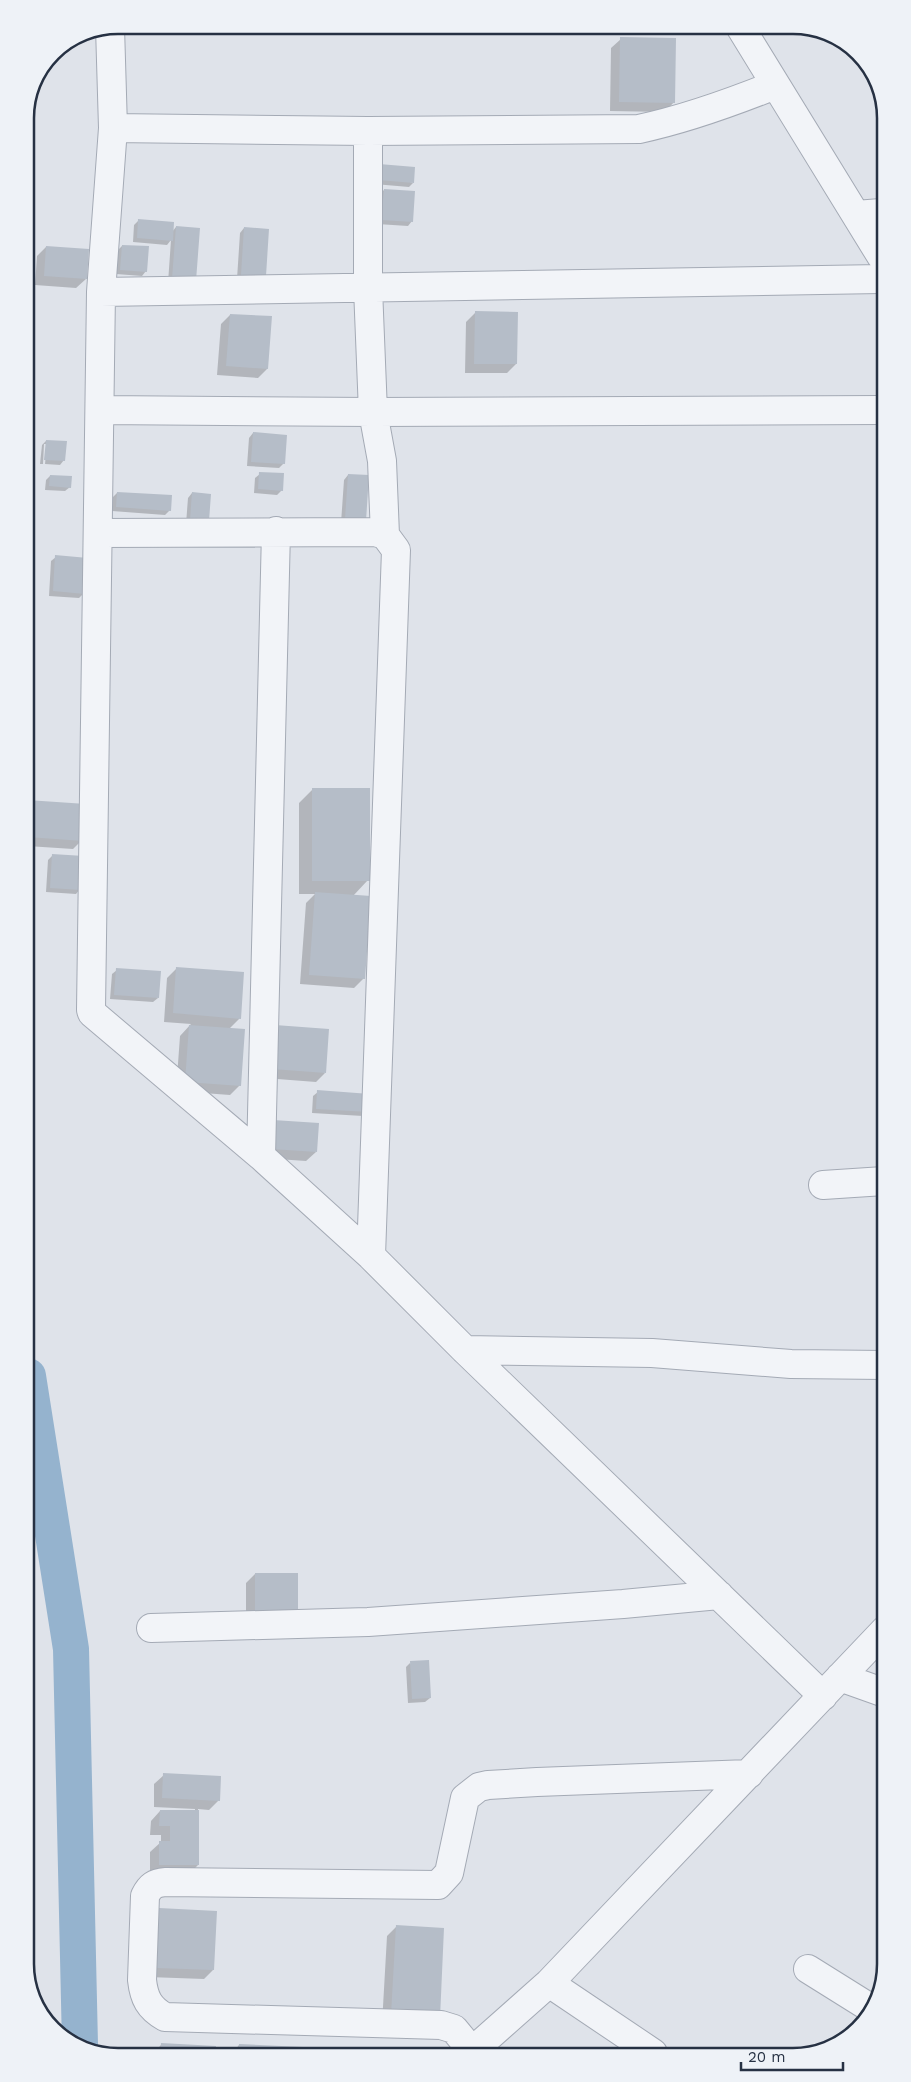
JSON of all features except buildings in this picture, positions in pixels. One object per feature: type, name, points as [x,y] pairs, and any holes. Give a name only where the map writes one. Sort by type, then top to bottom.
[{"type":"street","points":[[110,34],[113,128],[101,292],[92,1013],[261,1156],[371,1256],[465,1350],[719,1595],[831,1687],[877,1692]]},
{"type":"street","points":[[744,34],[775,85],[869,214],[877,242]]},
{"type":"street","points":[[113,128],[368,131],[639,129],[713,110],[775,85]]},
{"type":"street","points":[[368,131],[368,288],[373,412],[382,461],[385,535],[396,550],[397,562],[371,1256]]},
{"type":"street","points":[[101,292],[877,279]]},
{"type":"street","points":[[100,410],[373,412],[877,410]]},
{"type":"street","points":[[98,533],[276,531],[375,532],[385,535]]},
{"type":"street","points":[[261,1156],[276,531]]},
{"type":"street","points":[[823,1185],[877,1181]]},
{"type":"street","points":[[465,1350],[652,1353],[791,1364],[877,1365]]},
{"type":"street","points":[[151,1628],[368,1622],[623,1604],[719,1595]]},
{"type":"street","points":[[477,2048],[549,1984],[877,1638]]},
{"type":"street","points":[[467,2048],[454,2029],[441,2025],[165,2017],[155,2012],[144,1994],[142,1980],[145,1896],[149,1887],[156,1883],[166,1882],[438,1885],[449,1873],[465,1798],[479,1787],[537,1782],[749,1774]]},
{"type":"street","points":[[808,1969],[866,2005]]},
{"type":"street","points":[[549,1984],[645,2048]]},
{"type":"waterway","points":[[34,1414],[71,1649],[80,2039]]}]
